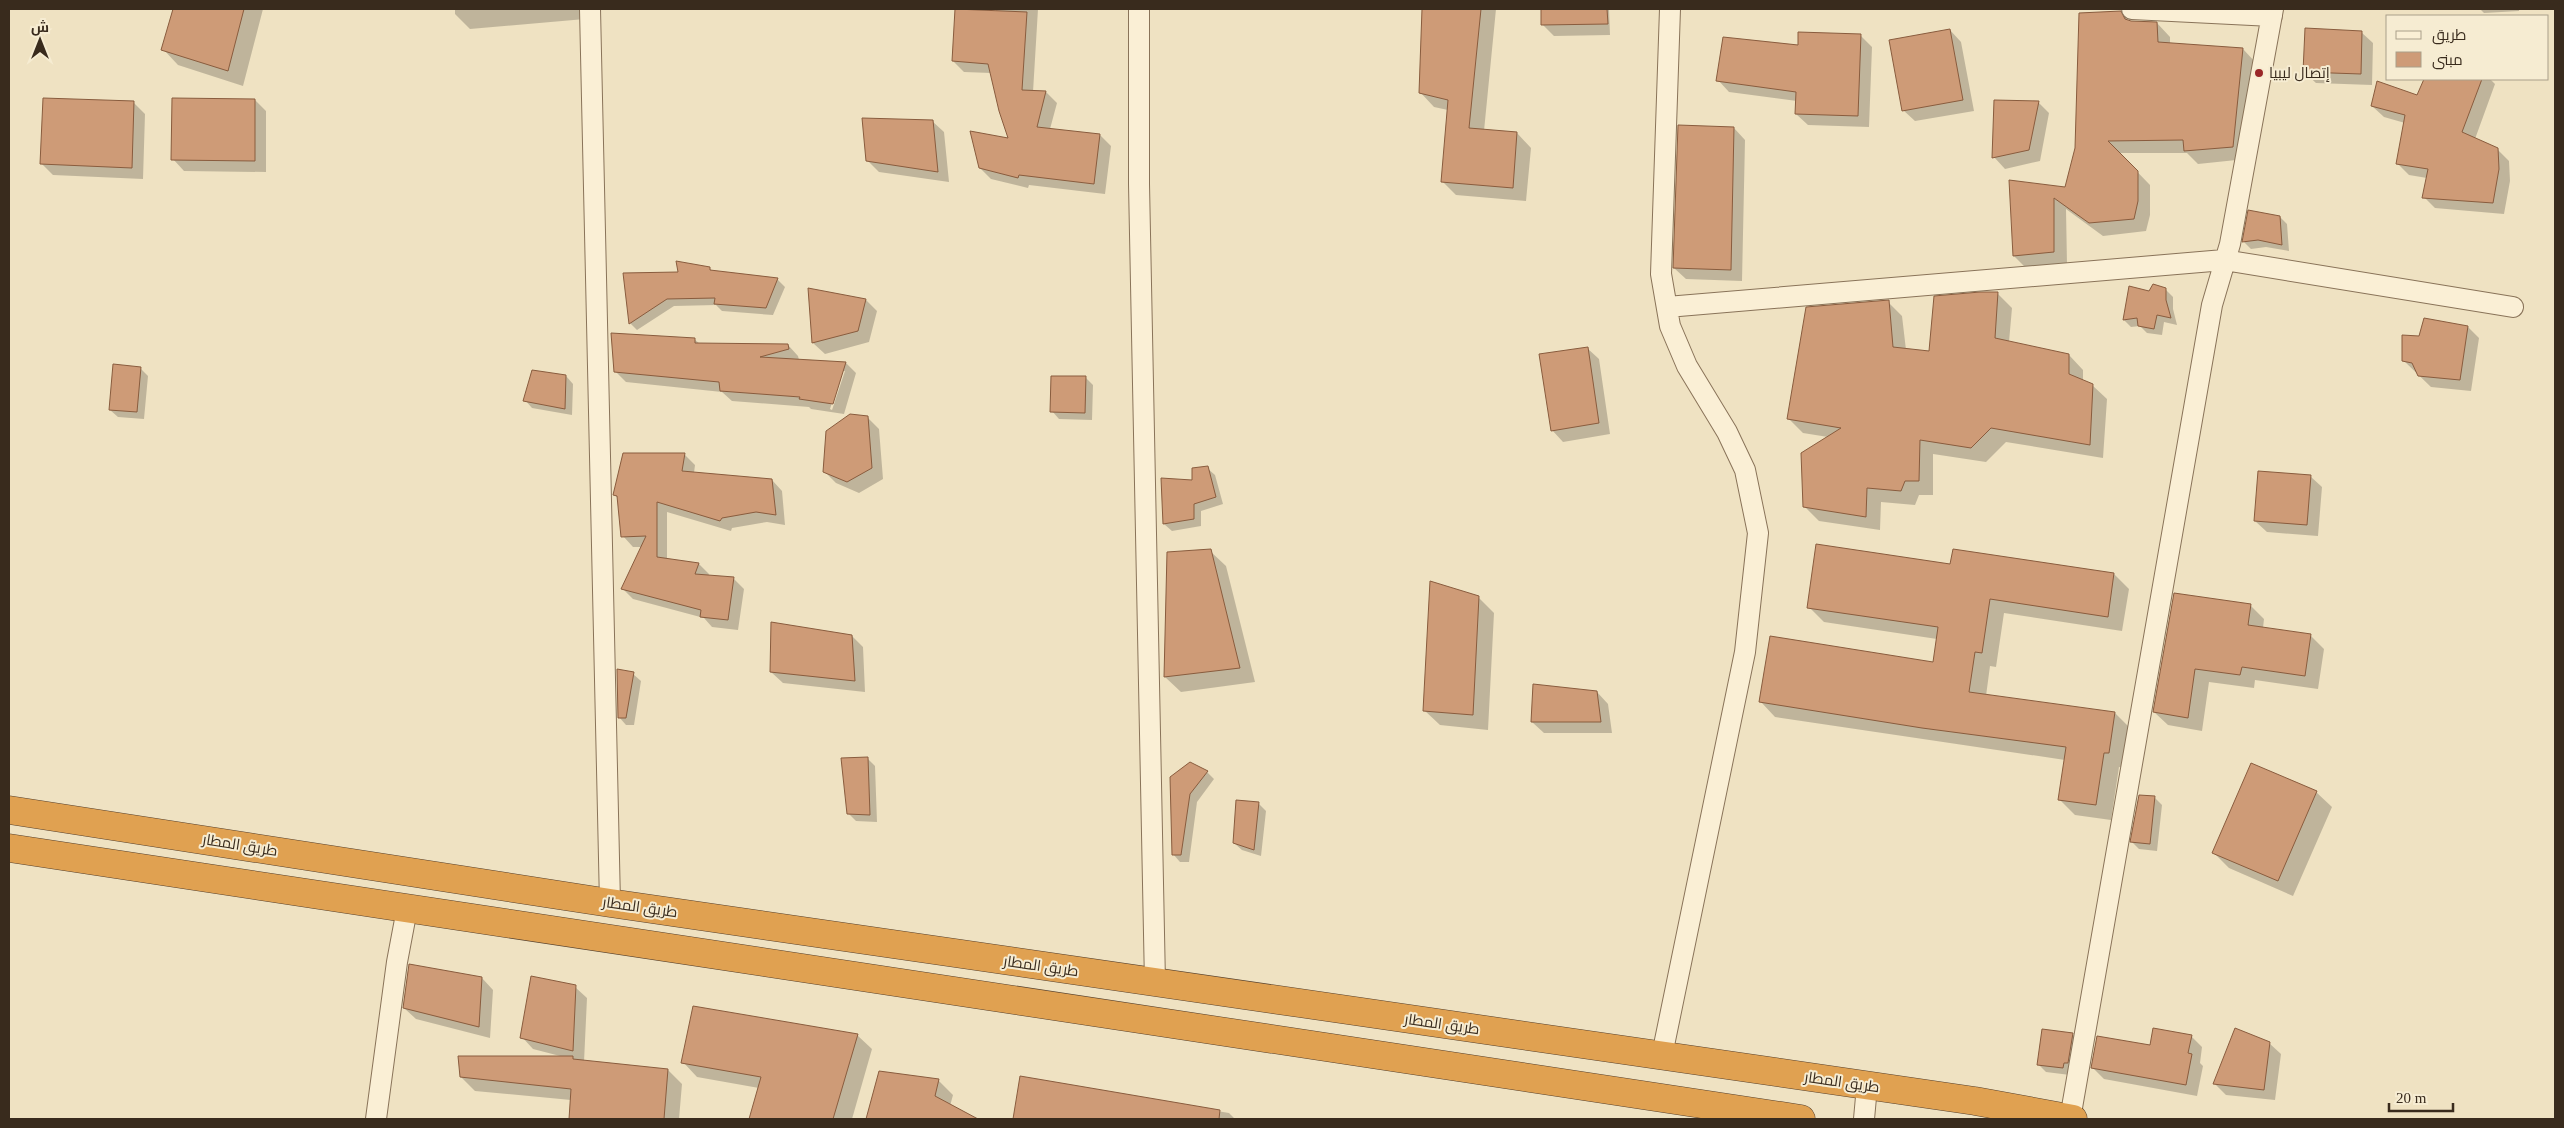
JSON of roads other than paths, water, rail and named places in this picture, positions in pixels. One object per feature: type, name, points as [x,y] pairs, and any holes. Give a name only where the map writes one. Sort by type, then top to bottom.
[{"type":"highway","name":"طريق المطار","points":[[9,810],[1154,983],[1975,1101],[2072,1119]]},
{"type":"highway","points":[[170,872],[172,835]]},
{"type":"highway","points":[[9,848],[1801,1119]]},
{"type":"street","points":[[590,9],[610,902]]},
{"type":"street","points":[[1139,9],[1138,184],[1154,983]]},
{"type":"street","points":[[1662,1055],[1745,652],[1758,533],[1745,470],[1727,432],[1687,366],[1670,326],[1666,307],[1661,274],[1670,9]]},
{"type":"street","points":[[2072,1119],[2212,305],[2230,244],[2273,12],[2132,9]]},
{"type":"street","points":[[1666,307],[2224,260],[2514,307]]},
{"type":"street","points":[[376,1119],[397,962],[407,909]]},
{"type":"street","points":[[1864,1119],[1867,1086]]},
{"type":"place","name":"إتصال ليبيا","points":[[2259,73]]}]
